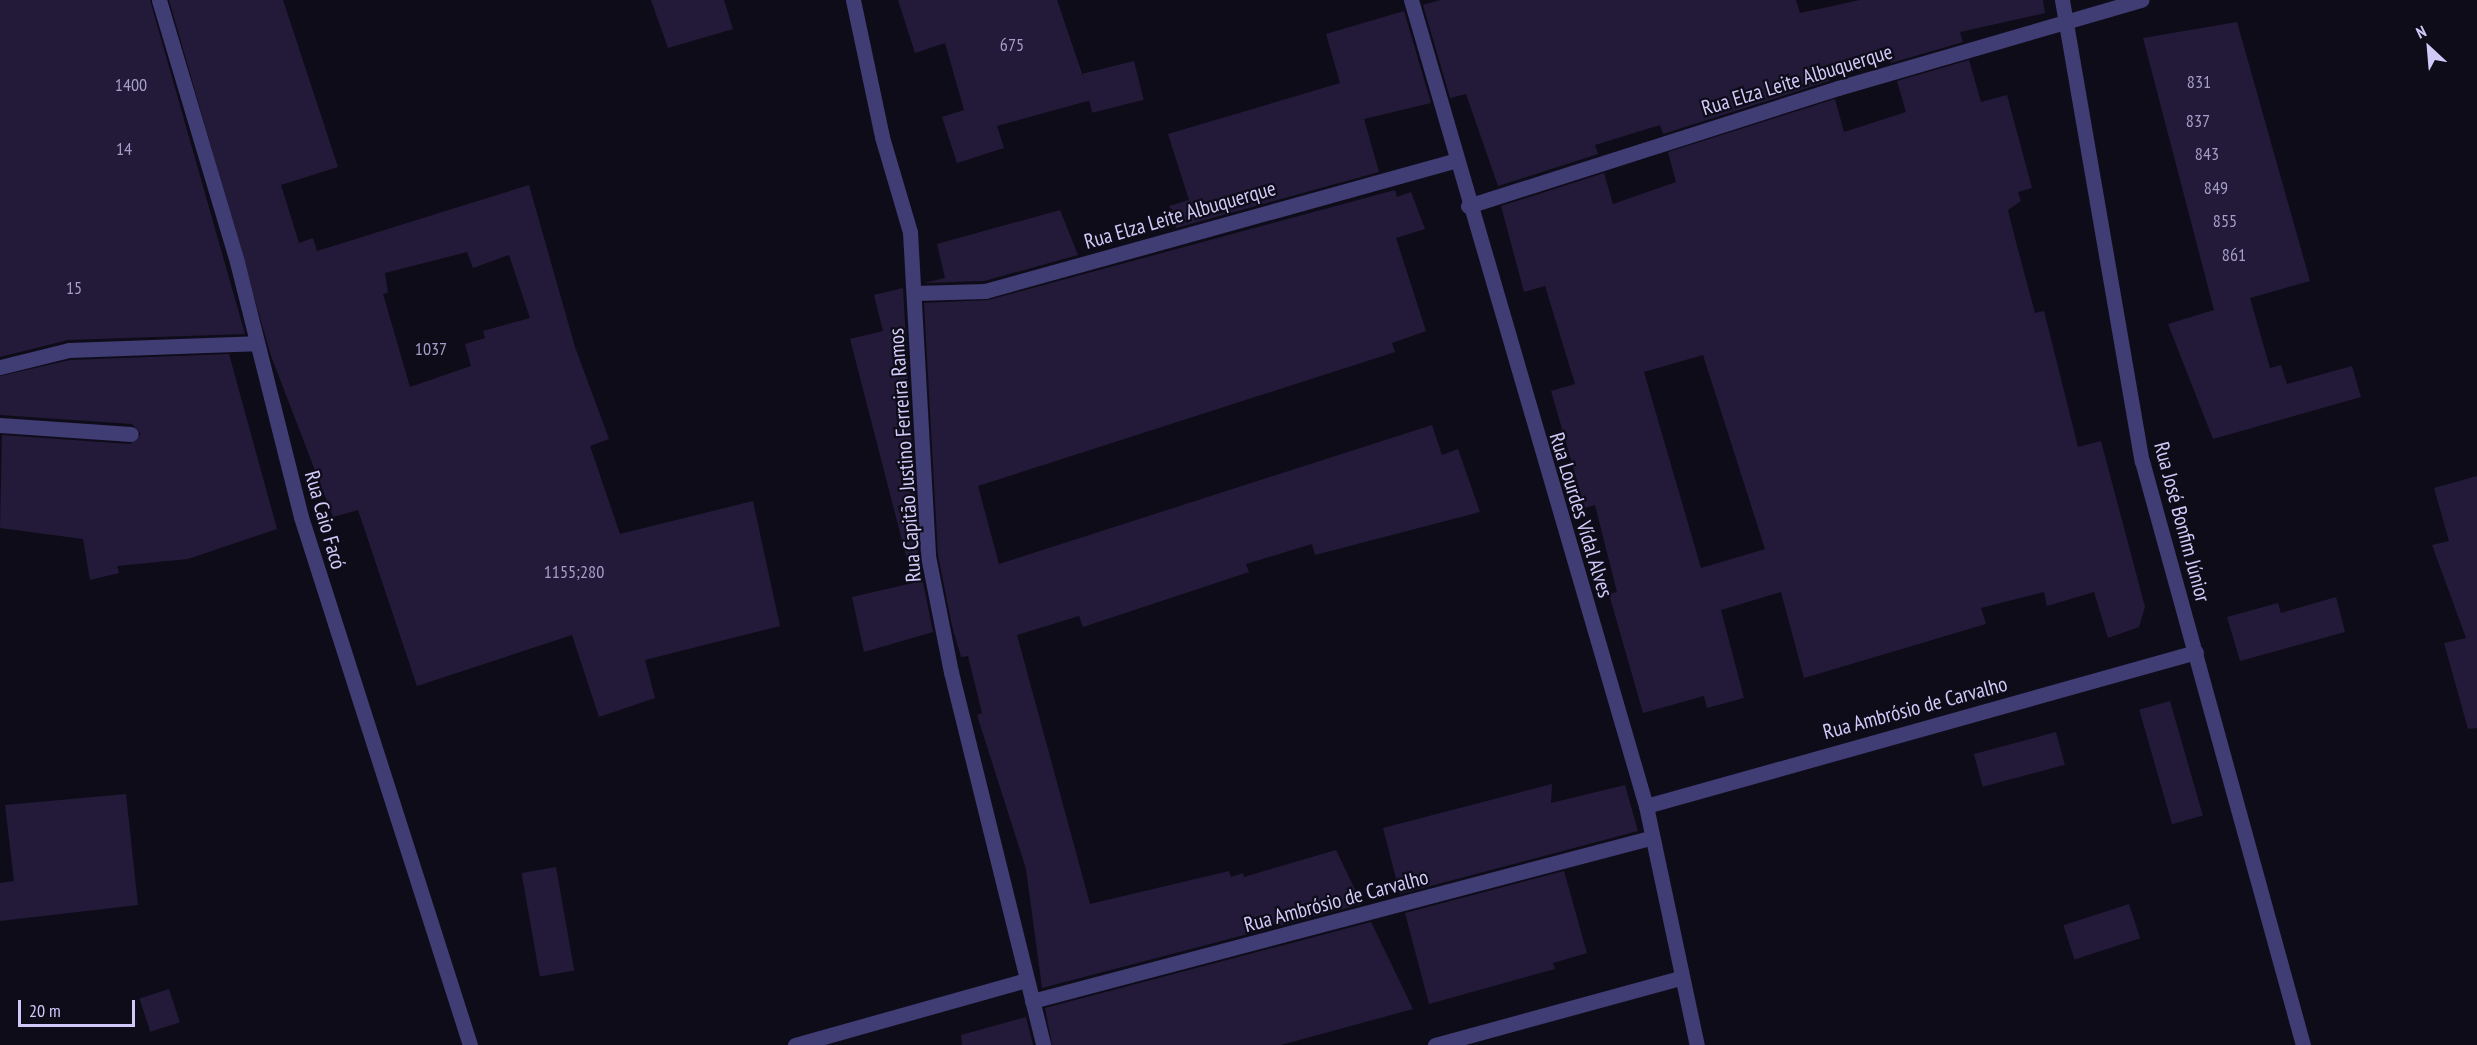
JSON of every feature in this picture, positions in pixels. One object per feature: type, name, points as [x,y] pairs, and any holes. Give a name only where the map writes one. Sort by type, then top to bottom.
[{"type":"street","name":"Rua Caio Facó","points":[[159,0],[257,343],[301,517],[470,1045]]},
{"type":"street","name":"Rua Capitão Justino Ferreira Ramos","points":[[853,0],[882,136],[910,232],[928,556],[1043,1045]]},
{"type":"street","name":"Rua Lourdes Vídal Alves","points":[[1411,0],[1468,206],[1646,806],[1650,838],[1697,1045]]},
{"type":"street","name":"Rua José Bonfim Júnior","points":[[2062,0],[2063,24],[2142,461],[2303,1045]]},
{"type":"street","name":"Rua Elza Leite Albuquerque","points":[[1468,206],[1838,88],[2141,0]]},
{"type":"street","name":"Rua Elza Leite Albuquerque","points":[[915,293],[985,291],[1455,161]]},
{"type":"street","points":[[0,367],[69,350],[257,343]]},
{"type":"street","points":[[0,425],[131,434]]},
{"type":"street","name":"Rua Ambrósio de Carvalho","points":[[1646,806],[2196,652]]},
{"type":"street","name":"Rua Ambrósio de Carvalho","points":[[1032,1000],[1650,838]]},
{"type":"street","points":[[1435,1045],[1680,978]]},
{"type":"street","points":[[795,1045],[1026,980]]},
{"type":"building","points":[[0,0],[150,0],[245,334],[68,340],[0,357]]},
{"type":"building","points":[[169,0],[283,0],[338,167],[281,185],[299,243],[313,238],[317,251],[529,185],[575,347],[609,439],[590,446],[620,534],[753,501],[780,626],[645,660],[655,698],[599,717],[572,635],[417,686],[358,510],[333,517],[271,356]],"holes":[[[467,252],[473,268],[509,255],[530,318],[483,331],[485,338],[465,344],[471,366],[410,387],[383,294],[388,293],[385,273]]]},
{"type":"building","points":[[651,0],[724,0],[733,29],[668,48]]},
{"type":"building","points":[[898,0],[1057,0],[1091,100],[997,126],[1004,148],[957,163],[942,117],[964,110],[945,43],[915,53]]},
{"type":"building","points":[[1440,0],[1796,0],[1800,13],[1860,0],[2043,0],[2045,13],[1960,32],[1963,42],[1891,63],[1888,55],[1828,74],[1829,81],[1663,134],[1660,125],[1595,145],[1598,154],[1498,186],[1466,94],[1450,98],[1423,5]]},
{"type":"building","points":[[1404,11],[1431,103],[1364,119],[1379,172],[1176,228],[1169,206],[1189,200],[1168,134],[1340,83],[1326,34]]},
{"type":"building","points":[[2237,22],[2310,281],[2250,298],[2270,368],[2281,365],[2287,384],[2352,366],[2361,397],[2213,439],[2168,324],[2214,310],[2143,38]]},
{"type":"building","points":[[1969,60],[1981,102],[2007,95],[2032,188],[2018,192],[2021,201],[2008,210],[2035,313],[2044,311],[2078,447],[2101,441],[2145,607],[2139,627],[2108,638],[2094,592],[2047,606],[2044,592],[1981,608],[1986,624],[1804,678],[1781,592],[1721,610],[1744,698],[1707,708],[1704,696],[1643,713],[1609,594],[1617,592],[1595,505],[1585,508],[1551,391],[1575,384],[1545,286],[1524,292],[1501,206],[1604,173],[1613,204],[1676,182],[1668,152],[1835,99],[1844,132],[1906,112],[1897,81]],"holes":[[[1703,355],[1765,549],[1701,568],[1644,372]]]},
{"type":"building","points":[[1134,61],[1144,100],[1092,113],[1083,74]]},
{"type":"building","points":[[1395,190],[1397,197],[1411,192],[1425,229],[1396,238],[1426,331],[1392,343],[1395,352],[978,486],[999,564],[1432,425],[1442,455],[1458,449],[1480,512],[1315,555],[1312,544],[1246,564],[1249,572],[1083,627],[1079,616],[1017,635],[1090,904],[1229,871],[1231,877],[1243,873],[1244,877],[1336,850],[1362,904],[1042,988],[1026,869],[977,715],[982,713],[968,656],[961,657],[952,626],[938,555],[924,303],[988,300]]},
{"type":"building","points":[[1060,210],[1078,255],[984,281],[924,283],[945,278],[937,244]]},
{"type":"building","points":[[903,288],[918,557],[933,632],[864,652],[852,597],[913,583],[850,339],[883,331],[874,295]]},
{"type":"building","points":[[229,354],[277,529],[188,559],[117,566],[119,573],[90,580],[83,539],[0,528],[2,435],[130,444],[141,434],[132,424],[0,415],[0,376],[70,360]]},
{"type":"building","points":[[2477,476],[2477,728],[2468,729],[2444,643],[2466,638],[2432,545],[2449,541],[2434,488]]},
{"type":"building","points":[[2336,597],[2345,632],[2240,661],[2227,617],[2278,603],[2281,613]]},
{"type":"building","points":[[2170,701],[2203,815],[2172,824],[2139,710]]},
{"type":"building","points":[[2056,732],[2065,765],[1983,787],[1974,754]]},
{"type":"building","points":[[1552,784],[1551,803],[1625,785],[1638,831],[1400,894],[1383,828]]},
{"type":"building","points":[[126,794],[138,905],[0,921],[0,883],[14,881],[5,805]]},
{"type":"building","points":[[556,867],[574,970],[540,976],[522,873]]},
{"type":"building","points":[[1564,871],[1587,953],[1553,963],[1555,969],[1429,1004],[1405,913]]},
{"type":"building","points":[[2129,904],[2140,938],[2075,960],[2063,925]]},
{"type":"building","points":[[1371,922],[1413,1009],[1281,1045],[1052,1045],[1045,1008]]},
{"type":"building","points":[[169,989],[180,1022],[150,1032],[140,999]]},
{"type":"building","points":[[1026,1017],[1033,1045],[962,1045],[961,1035]]}]
